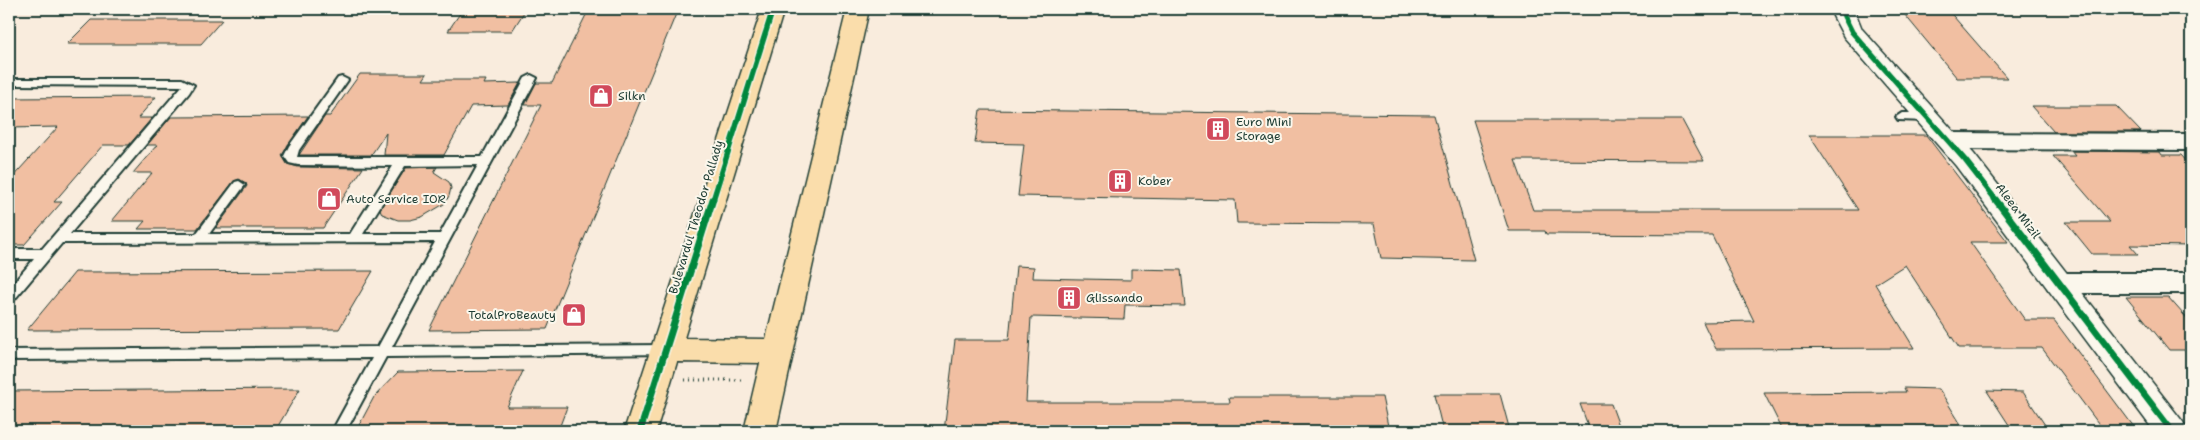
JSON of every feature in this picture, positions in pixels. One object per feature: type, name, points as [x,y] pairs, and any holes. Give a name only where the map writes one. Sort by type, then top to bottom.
[{"type":"main road","name":"Bulevardul Theodor Pallady","points":[[640,431],[773,9]]},
{"type":"main road","points":[[760,431],[858,9]]},
{"type":"main road","points":[[666,350],[775,365]]},
{"type":"street","name":"Aleea Mizil","points":[[1843,9],[1844,16],[1852,32],[1915,117],[1949,141],[2172,431]]},
{"type":"street","points":[[1949,141],[2191,142]]},
{"type":"street","points":[[2058,283],[2191,283]]},
{"type":"lane","points":[[340,431],[531,78]]},
{"type":"lane","points":[[342,80],[292,150],[290,156],[293,160],[486,161]]},
{"type":"lane","points":[[9,82],[182,82],[188,85],[185,91],[9,297]]},
{"type":"lane","points":[[354,238],[401,162]]},
{"type":"lane","points":[[199,239],[239,185]]},
{"type":"lane","points":[[58,239],[444,238]]},
{"type":"lane","points":[[9,254],[46,254]]},
{"type":"lane","points":[[9,355],[666,350]]},
{"type":"path","points":[[656,380],[775,365]]},
{"type":"building","points":[[463,9],[526,9],[512,31],[448,31]]},
{"type":"building","points":[[589,9],[678,9],[547,329],[429,330],[541,105],[525,105],[536,83],[552,83]]},
{"type":"building","points":[[1900,9],[1947,9],[2007,78],[1957,78]]},
{"type":"building","points":[[91,20],[222,20],[201,44],[67,44]]},
{"type":"building","points":[[360,74],[427,74],[423,80],[486,80],[484,84],[520,83],[508,105],[471,106],[444,155],[384,155],[386,133],[371,155],[299,155],[325,116],[330,116]]},
{"type":"building","points":[[156,97],[138,118],[152,118],[129,145],[103,145],[54,202],[62,202],[24,245],[9,245],[9,181],[58,127],[9,128],[9,98]]},
{"type":"building","points":[[2031,106],[2116,106],[2141,132],[2054,132]]},
{"type":"building","points":[[980,110],[1434,115],[1474,260],[1381,258],[1374,224],[1237,223],[1235,200],[1018,196],[1024,144],[975,143]]},
{"type":"building","points":[[308,116],[282,155],[287,164],[298,167],[363,168],[323,228],[216,228],[247,186],[246,183],[239,179],[234,181],[197,229],[138,229],[145,221],[112,221],[152,173],[133,173],[157,145],[147,145],[171,117]]},
{"type":"building","points":[[1473,120],[1682,120],[1704,161],[1515,160],[1533,210],[1858,210],[1809,135],[1926,135],[2008,242],[1970,242],[2025,320],[2054,320],[2137,431],[2104,431],[2042,348],[1959,348],[1905,265],[1875,284],[1914,348],[1716,349],[1703,322],[1754,321],[1712,235],[1546,234],[1545,231],[1509,231]]},
{"type":"building","points":[[2071,151],[2160,152],[2162,155],[2181,155],[2191,166],[2191,246],[2130,245],[2138,254],[2092,254],[2066,222],[2110,222],[2053,156],[2075,156]]},
{"type":"building","points":[[437,167],[434,172],[449,182],[451,188],[444,204],[422,217],[410,220],[398,220],[382,214],[380,209],[406,168]]},
{"type":"building","points":[[1016,266],[1034,267],[1033,278],[1131,280],[1131,269],[1181,270],[1185,306],[1125,305],[1124,319],[1031,317],[1026,402],[1230,402],[1229,397],[1382,397],[1389,431],[944,431],[955,340],[1009,340]]},
{"type":"building","points":[[373,271],[339,329],[27,330],[75,272]]},
{"type":"building","points":[[2126,297],[2168,297],[2191,323],[2191,350],[2169,350]]},
{"type":"building","points":[[523,371],[507,407],[567,407],[558,431],[356,431],[374,397],[398,372]]},
{"type":"building","points":[[1904,388],[1939,389],[1965,431],[1783,431],[1764,393],[1906,392]]},
{"type":"building","points":[[300,389],[275,431],[9,431],[9,391]]},
{"type":"building","points":[[1987,391],[2023,392],[2049,431],[2013,431]]},
{"type":"building","points":[[1434,394],[1500,394],[1510,431],[1443,431]]},
{"type":"building","points":[[1580,404],[1611,404],[1621,431],[1590,431]]},
{"type":"cycle path","points":[[640,431],[773,9]]},
{"type":"cycle path","points":[[1843,9],[1844,16],[1852,32],[1965,160],[2172,431]]},
{"type":"place","name":"Silkn","points":[[601,96]]},
{"type":"place","name":"Euro Mini Storage","points":[[1218,129]]},
{"type":"place","name":"Kober","points":[[1120,181]]},
{"type":"place","name":"Auto Service IOR","points":[[329,199]]},
{"type":"place","name":"Glissando","points":[[1069,298]]},
{"type":"place","name":"TotalProBeauty","points":[[574,315]]}]
